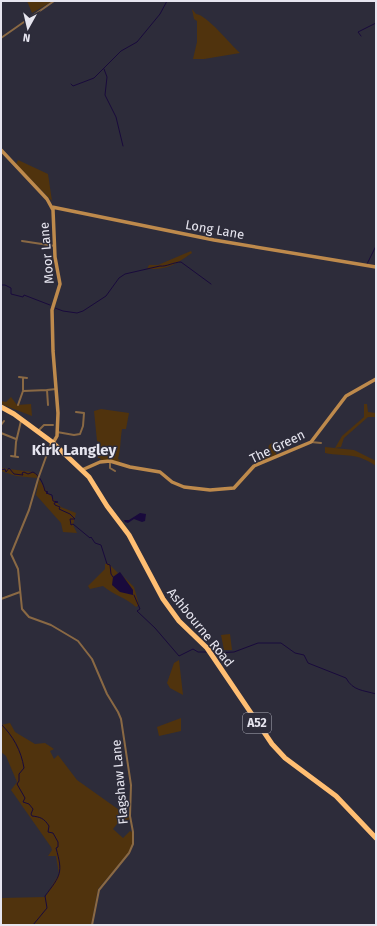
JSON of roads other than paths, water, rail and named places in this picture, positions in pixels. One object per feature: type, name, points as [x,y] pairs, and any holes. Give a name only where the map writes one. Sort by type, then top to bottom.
[{"type":"highway","name":"Ashbourne Road","points":[[1,407],[52,442],[92,481],[107,506],[129,535],[163,599],[179,621],[208,651],[272,744],[285,758],[336,796],[376,838]]},
{"type":"street","points":[[1,38],[54,1]]},
{"type":"street","name":"Moor Lane","points":[[1,150],[47,199],[52,207],[60,284],[52,310],[57,432],[52,442]]},
{"type":"street","name":"Long Lane","points":[[52,207],[214,240],[376,267]]},
{"type":"street","points":[[22,241],[55,246]]},
{"type":"street","points":[[19,377],[27,378]]},
{"type":"street","points":[[18,405],[23,391],[24,378]]},
{"type":"street","name":"The Green","points":[[110,462],[130,468],[160,472],[175,484],[194,488],[210,490],[234,488],[254,466],[311,442],[346,396],[376,379]]},
{"type":"street","points":[[23,391],[56,389]]},
{"type":"street","points":[[47,390],[48,405]]},
{"type":"street","points":[[15,400],[19,401]]},
{"type":"street","points":[[57,432],[74,435],[80,434],[83,426],[84,413],[76,412]]},
{"type":"street","points":[[15,456],[16,439],[22,420]]},
{"type":"street","points":[[1,425],[4,421]]},
{"type":"street","points":[[38,431],[44,425],[53,425]]},
{"type":"street","points":[[1,433],[16,439]]},
{"type":"street","name":"Flagshaw Lane","points":[[52,442],[38,478],[29,510],[11,554],[18,569],[21,605],[27,615],[72,636],[89,654],[106,694],[118,712],[123,724],[130,785],[130,816],[133,844],[129,853],[99,890],[92,925]]},
{"type":"street","points":[[311,442],[321,443]]},
{"type":"street","points":[[11,456],[18,456]]},
{"type":"street","points":[[82,470],[100,462],[110,462],[109,469],[115,471]]},
{"type":"street","points":[[1,599],[20,592]]},
{"type":"waterway","points":[[71,84],[73,86],[94,78],[121,51],[137,42],[160,14],[167,1]]},
{"type":"waterway","points":[[361,36],[358,32],[376,23]]},
{"type":"waterway","points":[[104,69],[107,77],[105,95],[116,117],[123,146]]},
{"type":"waterway","points":[[367,264],[376,246]]},
{"type":"waterway","points":[[55,308],[77,313],[83,311],[106,296],[119,278],[125,274],[178,262],[181,262],[211,284]]},
{"type":"waterway","points":[[1,285],[11,288],[11,294],[23,297],[24,295],[50,305]]},
{"type":"waterway","points":[[1,470],[5,469],[6,472],[9,468],[14,474],[23,475],[22,473],[24,472],[28,474],[33,472],[38,476],[45,491],[48,492],[46,493],[52,495],[53,501],[58,502],[54,503],[55,505],[60,507],[59,509],[70,514],[75,519],[70,519],[71,525],[73,524],[90,538],[91,537],[95,543],[101,545],[107,564],[110,565],[111,574],[113,577]]},
{"type":"waterway","points":[[134,595],[140,609],[137,611],[155,628],[179,656],[193,649],[198,652],[206,652]]},
{"type":"waterway","points":[[213,653],[234,652],[258,643],[281,643],[295,653],[304,655],[308,663],[346,678],[355,688],[376,694]]},
{"type":"waterway","points":[[1,724],[16,744],[23,761],[24,768],[19,774],[19,781],[17,784],[25,798],[23,802],[29,804],[33,809],[31,814],[32,816],[40,817],[45,821],[49,826],[48,832],[53,833],[58,842],[58,847],[56,848],[60,869],[59,874],[45,896],[47,908],[33,925]]},
{"type":"district","name":"Kirk Langley","points":[[74,450]]}]
